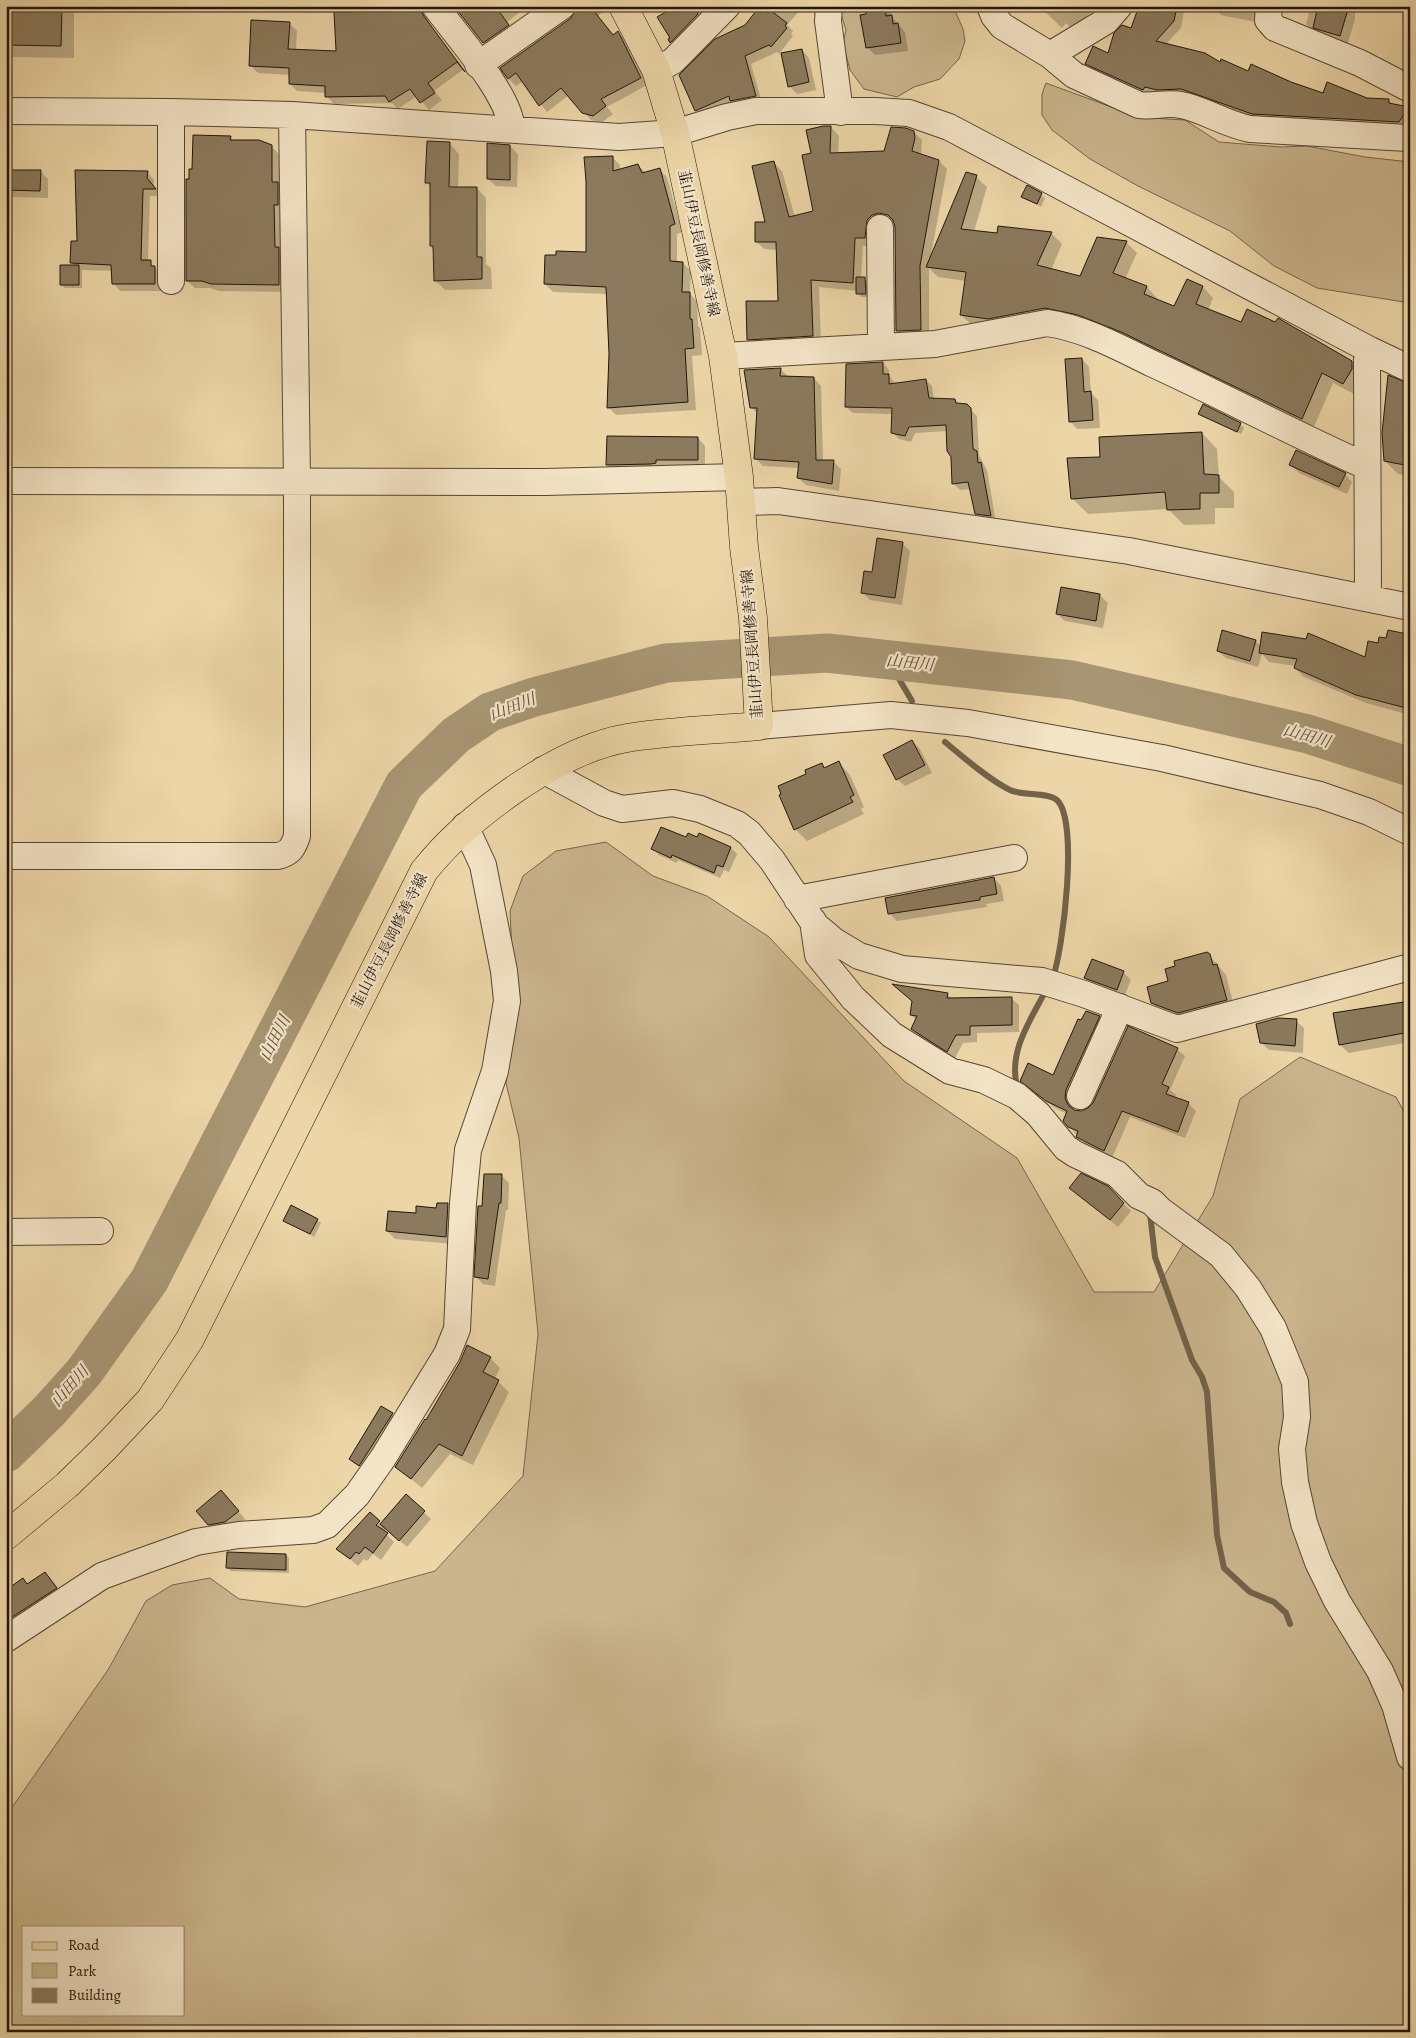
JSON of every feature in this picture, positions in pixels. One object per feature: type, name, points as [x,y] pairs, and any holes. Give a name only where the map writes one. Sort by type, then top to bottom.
[{"type":"main road","name":"韮山伊豆長岡修善寺線","points":[[6,1536],[67,1485],[150,1400],[190,1339],[424,872],[443,848],[465,826],[542,770],[582,752],[625,738],[758,717],[753,618],[744,547],[740,489],[723,356],[675,133],[656,70],[623,6]]},
{"type":"street","points":[[436,6],[503,98],[511,115],[512,129]]},
{"type":"street","points":[[478,64],[562,6]]},
{"type":"street","points":[[656,70],[673,61],[727,6]]},
{"type":"street","points":[[829,6],[828,21],[840,112]]},
{"type":"street","points":[[990,6],[994,16],[1002,26],[1050,55],[1074,75],[1139,104],[1150,106],[1180,104],[1233,126],[1250,129],[1408,138],[1410,136]]},
{"type":"street","points":[[1050,55],[1106,21],[1119,6]]},
{"type":"street","points":[[1269,6],[1268,20],[1274,28],[1360,63],[1410,89]]},
{"type":"street","points":[[6,111],[292,115],[618,136],[675,133],[727,117],[756,111],[909,113],[949,128],[1370,350],[1410,369]]},
{"type":"street","points":[[171,112],[171,281]]},
{"type":"street","points":[[6,856],[278,856],[286,854],[293,848],[297,836],[298,480],[292,115]]},
{"type":"street","points":[[880,228],[881,346]]},
{"type":"street","points":[[723,356],[935,344],[1042,324],[1059,325],[1130,353],[1296,435],[1366,466]]},
{"type":"street","points":[[1368,598],[1366,466],[1367,359],[1370,350]]},
{"type":"street","points":[[6,481],[298,480],[546,482],[740,489],[788,502],[1129,551],[1410,607]]},
{"type":"street","points":[[758,717],[890,715],[968,723],[1162,758],[1320,796],[1369,812],[1410,832]]},
{"type":"street","points":[[542,770],[604,803],[622,809],[673,803],[700,809],[737,824],[749,833],[772,860],[813,921],[834,941],[859,956],[902,969],[1050,984],[1084,994],[1177,1029],[1410,967]]},
{"type":"street","points":[[6,1639],[102,1576],[196,1542],[239,1535],[313,1530],[327,1525],[357,1495],[378,1465],[447,1354],[456,1330],[468,1150],[495,1071],[507,1000],[504,971],[482,865],[465,826]]},
{"type":"street","points":[[797,899],[1014,858]]},
{"type":"street","points":[[813,921],[818,955],[854,998],[892,1035],[950,1071],[984,1080],[1017,1096],[1038,1114],[1066,1148],[1117,1174],[1148,1201],[1221,1255],[1248,1288],[1272,1328],[1295,1382],[1297,1417],[1292,1449],[1295,1482],[1304,1522],[1318,1562],[1337,1601],[1380,1671],[1394,1705],[1410,1757]]},
{"type":"street","points":[[1080,1096],[1120,1007]]},
{"type":"street","points":[[6,1232],[100,1231]]},
{"type":"green space","points":[[845,6],[953,6],[963,29],[965,41],[959,59],[940,79],[914,87],[897,97],[864,89],[850,70],[843,43],[846,30],[841,14]]},
{"type":"green space","points":[[1046,83],[1114,108],[1150,118],[1185,120],[1219,142],[1281,147],[1307,146],[1365,157],[1410,162],[1410,303],[1317,288],[1274,266],[1230,231],[1138,186],[1090,159],[1052,130],[1042,115],[1042,94]]},
{"type":"green space","points":[[606,842],[653,876],[707,896],[769,937],[904,1081],[1017,1158],[1094,1292],[1154,1292],[1213,1196],[1240,1099],[1300,1057],[1396,1097],[1410,1123],[1410,2032],[6,2032],[6,1816],[108,1670],[146,1601],[172,1585],[210,1578],[239,1599],[305,1607],[435,1571],[523,1476],[538,1334],[519,1138],[506,1083],[515,1011],[510,911],[523,876],[556,851]]},
{"type":"building","points":[[6,6],[62,6],[61,46],[6,45]]},
{"type":"building","points":[[362,6],[420,6],[423,15],[465,72],[457,62],[428,83],[435,93],[420,103],[410,89],[389,102],[385,96],[325,97],[325,86],[289,84],[289,68],[249,66],[251,20],[290,22],[288,49],[336,51],[334,12],[355,12]]},
{"type":"building","points":[[454,6],[495,6],[509,25],[483,43]]},
{"type":"building","points":[[577,6],[590,6],[613,35],[618,31],[641,78],[601,99],[606,106],[593,116],[582,113],[561,88],[539,106],[516,73],[508,79],[500,68],[571,18]]},
{"type":"building","points":[[676,6],[694,6],[698,14],[670,43],[668,39],[670,38],[657,17]]},
{"type":"building","points":[[760,6],[768,13],[770,10],[787,23],[785,26],[787,28],[771,47],[769,45],[745,56],[756,96],[730,101],[729,96],[695,111],[679,75],[715,39],[745,25]]},
{"type":"building","points":[[865,6],[885,6],[886,16],[892,15],[893,24],[898,23],[901,43],[866,48],[860,15],[866,14]]},
{"type":"building","points":[[1139,6],[1177,6],[1174,21],[1156,41],[1205,53],[1220,62],[1221,59],[1248,71],[1251,64],[1291,82],[1323,93],[1327,82],[1367,98],[1389,99],[1389,103],[1409,107],[1399,122],[1252,114],[1181,89],[1157,90],[1145,87],[1143,90],[1085,64],[1093,46],[1108,53],[1114,33],[1122,25],[1131,28]]},
{"type":"building","points":[[1318,6],[1349,6],[1340,36],[1313,28]]},
{"type":"building","points":[[802,49],[809,82],[788,87],[781,53]]},
{"type":"building","points":[[831,126],[830,153],[884,151],[891,127],[906,128],[914,131],[915,138],[912,151],[939,160],[920,266],[921,330],[896,331],[895,227],[893,220],[888,215],[879,213],[872,215],[867,220],[865,238],[855,238],[853,283],[811,280],[813,336],[747,340],[746,301],[778,301],[776,242],[755,242],[755,222],[765,222],[752,166],[774,161],[789,217],[813,211],[802,155],[811,153],[806,130]]},
{"type":"building","points":[[193,135],[231,136],[230,140],[259,140],[272,145],[272,182],[278,182],[278,205],[274,205],[275,247],[279,247],[279,285],[211,284],[202,281],[186,281],[186,179],[189,179],[189,169],[192,169]]},
{"type":"building","points":[[427,141],[450,142],[449,187],[477,187],[477,257],[482,257],[482,279],[434,281],[433,246],[430,246],[430,183],[425,183]]},
{"type":"building","points":[[487,143],[510,145],[510,180],[487,179]]},
{"type":"building","points":[[613,156],[613,171],[638,164],[642,173],[660,168],[675,224],[670,226],[670,261],[683,262],[682,292],[690,292],[690,319],[692,319],[694,348],[685,349],[688,402],[607,408],[609,354],[606,287],[544,284],[545,255],[556,255],[556,251],[586,252],[584,157]]},
{"type":"building","points":[[6,170],[41,170],[40,191],[6,190]]},
{"type":"building","points":[[75,170],[148,171],[147,178],[156,189],[143,189],[141,260],[151,260],[151,266],[155,266],[155,284],[112,284],[111,265],[70,263],[71,241],[77,241]]},
{"type":"building","points":[[966,172],[977,175],[961,229],[997,233],[998,226],[1052,232],[1037,265],[1080,276],[1097,237],[1127,241],[1113,273],[1147,286],[1144,294],[1174,306],[1187,279],[1203,286],[1196,304],[1241,322],[1247,309],[1275,322],[1278,318],[1352,361],[1352,369],[1343,384],[1322,373],[1302,419],[1121,332],[1078,315],[1045,308],[988,319],[960,315],[966,272],[926,267]]},
{"type":"building","points":[[1027,185],[1042,193],[1037,204],[1021,197]]},
{"type":"building","points":[[60,265],[79,265],[79,285],[60,285]]},
{"type":"building","points":[[856,277],[865,277],[866,294],[856,294]]},
{"type":"building","points":[[1082,358],[1084,392],[1091,391],[1093,420],[1069,422],[1065,359]]},
{"type":"building","points":[[883,362],[883,374],[889,374],[889,384],[926,379],[929,398],[955,399],[956,403],[967,404],[971,408],[973,449],[977,451],[978,463],[981,462],[991,516],[975,514],[968,482],[952,484],[951,457],[947,451],[946,425],[909,427],[905,436],[891,433],[892,408],[845,407],[846,364]]},
{"type":"building","points":[[781,368],[780,376],[814,377],[816,460],[834,460],[832,484],[797,478],[799,462],[754,459],[757,408],[750,408],[744,370]]},
{"type":"building","points":[[1388,375],[1410,384],[1410,466],[1384,461],[1382,433]]},
{"type":"building","points":[[1203,404],[1241,423],[1237,432],[1198,414]]},
{"type":"building","points":[[1202,432],[1204,474],[1219,475],[1219,493],[1200,493],[1200,509],[1167,510],[1165,492],[1071,499],[1067,458],[1100,457],[1099,437]]},
{"type":"building","points":[[607,436],[698,437],[698,460],[656,460],[656,463],[651,464],[606,465]]},
{"type":"building","points":[[1296,450],[1346,473],[1339,487],[1289,465]]},
{"type":"building","points":[[877,538],[903,542],[895,598],[861,593],[864,571],[872,572]]},
{"type":"building","points":[[1061,587],[1100,594],[1096,621],[1056,614]]},
{"type":"building","points":[[1222,630],[1256,640],[1250,661],[1217,651]]},
{"type":"building","points":[[1388,630],[1407,634],[1406,638],[1410,639],[1410,709],[1356,695],[1294,668],[1297,659],[1259,653],[1262,632],[1306,639],[1308,633],[1365,657],[1368,641],[1378,643],[1379,637],[1386,638]]},
{"type":"building","points":[[912,740],[925,765],[896,780],[883,755]]},
{"type":"building","points":[[839,761],[854,795],[850,797],[853,802],[794,830],[779,795],[781,794],[778,786],[806,774],[805,770],[822,763],[824,768]]},
{"type":"building","points":[[661,827],[686,837],[688,833],[697,837],[699,833],[731,847],[723,867],[717,865],[714,873],[672,855],[671,858],[651,849]]},
{"type":"building","points":[[994,877],[997,894],[980,897],[980,900],[888,914],[885,898]]},
{"type":"building","points":[[1207,952],[1210,954],[1213,965],[1217,964],[1227,1000],[1178,1013],[1151,1003],[1147,987],[1168,981],[1165,969],[1175,966],[1174,961]]},
{"type":"building","points":[[1092,959],[1124,971],[1117,990],[1084,978]]},
{"type":"building","points":[[892,984],[948,993],[947,998],[1012,997],[1012,1025],[970,1026],[970,1035],[956,1035],[947,1052],[911,1029],[917,1016],[910,1015],[912,1001]]},
{"type":"building","points":[[1410,1001],[1410,1032],[1339,1045],[1333,1013]]},
{"type":"building","points":[[1086,1011],[1100,1016],[1066,1090],[1065,1098],[1068,1105],[1074,1110],[1081,1111],[1093,1103],[1128,1026],[1178,1048],[1162,1084],[1169,1087],[1166,1094],[1189,1102],[1178,1132],[1122,1111],[1104,1151],[1076,1137],[1078,1131],[1068,1127],[1063,1121],[1067,1111],[1046,1101],[1020,1081],[1028,1063],[1053,1075],[1078,1019],[1081,1020]]},
{"type":"building","points":[[1278,1018],[1297,1019],[1295,1046],[1260,1043],[1256,1024]]},
{"type":"building","points":[[1081,1173],[1108,1186],[1124,1203],[1110,1220],[1069,1188]]},
{"type":"building","points":[[484,1174],[502,1174],[501,1203],[499,1203],[488,1279],[474,1277],[478,1206],[482,1206]]},
{"type":"building","points":[[437,1203],[448,1203],[446,1237],[386,1231],[388,1211],[416,1213],[416,1206],[436,1208]]},
{"type":"building","points":[[291,1205],[318,1219],[310,1234],[283,1221]]},
{"type":"building","points":[[467,1345],[491,1357],[483,1372],[499,1380],[462,1456],[439,1444],[411,1479],[395,1467],[426,1420],[460,1362]]},
{"type":"building","points":[[381,1406],[393,1413],[359,1466],[349,1459]]},
{"type":"building","points":[[221,1490],[239,1511],[225,1522],[208,1525],[196,1511]]},
{"type":"building","points":[[406,1494],[425,1511],[399,1541],[380,1524]]},
{"type":"building","points":[[370,1512],[380,1521],[376,1525],[388,1533],[373,1553],[365,1547],[359,1554],[356,1552],[350,1559],[336,1549]]},
{"type":"building","points":[[227,1552],[286,1554],[286,1570],[226,1568]]},
{"type":"building","points":[[45,1572],[57,1588],[6,1621],[6,1590],[23,1578],[27,1584]]},
{"type":"waterway","name":"山田川","points":[[6,1453],[49,1411],[84,1372],[149,1281],[404,785],[456,735],[490,712],[534,697],[666,663],[827,653],[1072,680],[1308,734],[1410,767]]},
{"type":"waterway","points":[[888,660],[912,701]]},
{"type":"waterway","points":[[945,742],[993,780],[1015,792],[1053,798],[1057,800],[1064,813],[1067,833],[1067,886],[1061,941],[1053,977]]},
{"type":"waterway","points":[[1017,1087],[1015,1073],[1018,1048],[1047,988]]},
{"type":"waterway","points":[[1150,1213],[1155,1257],[1192,1360],[1202,1377],[1207,1392],[1217,1535],[1224,1568],[1250,1592],[1274,1602],[1286,1613],[1290,1624]]}]
